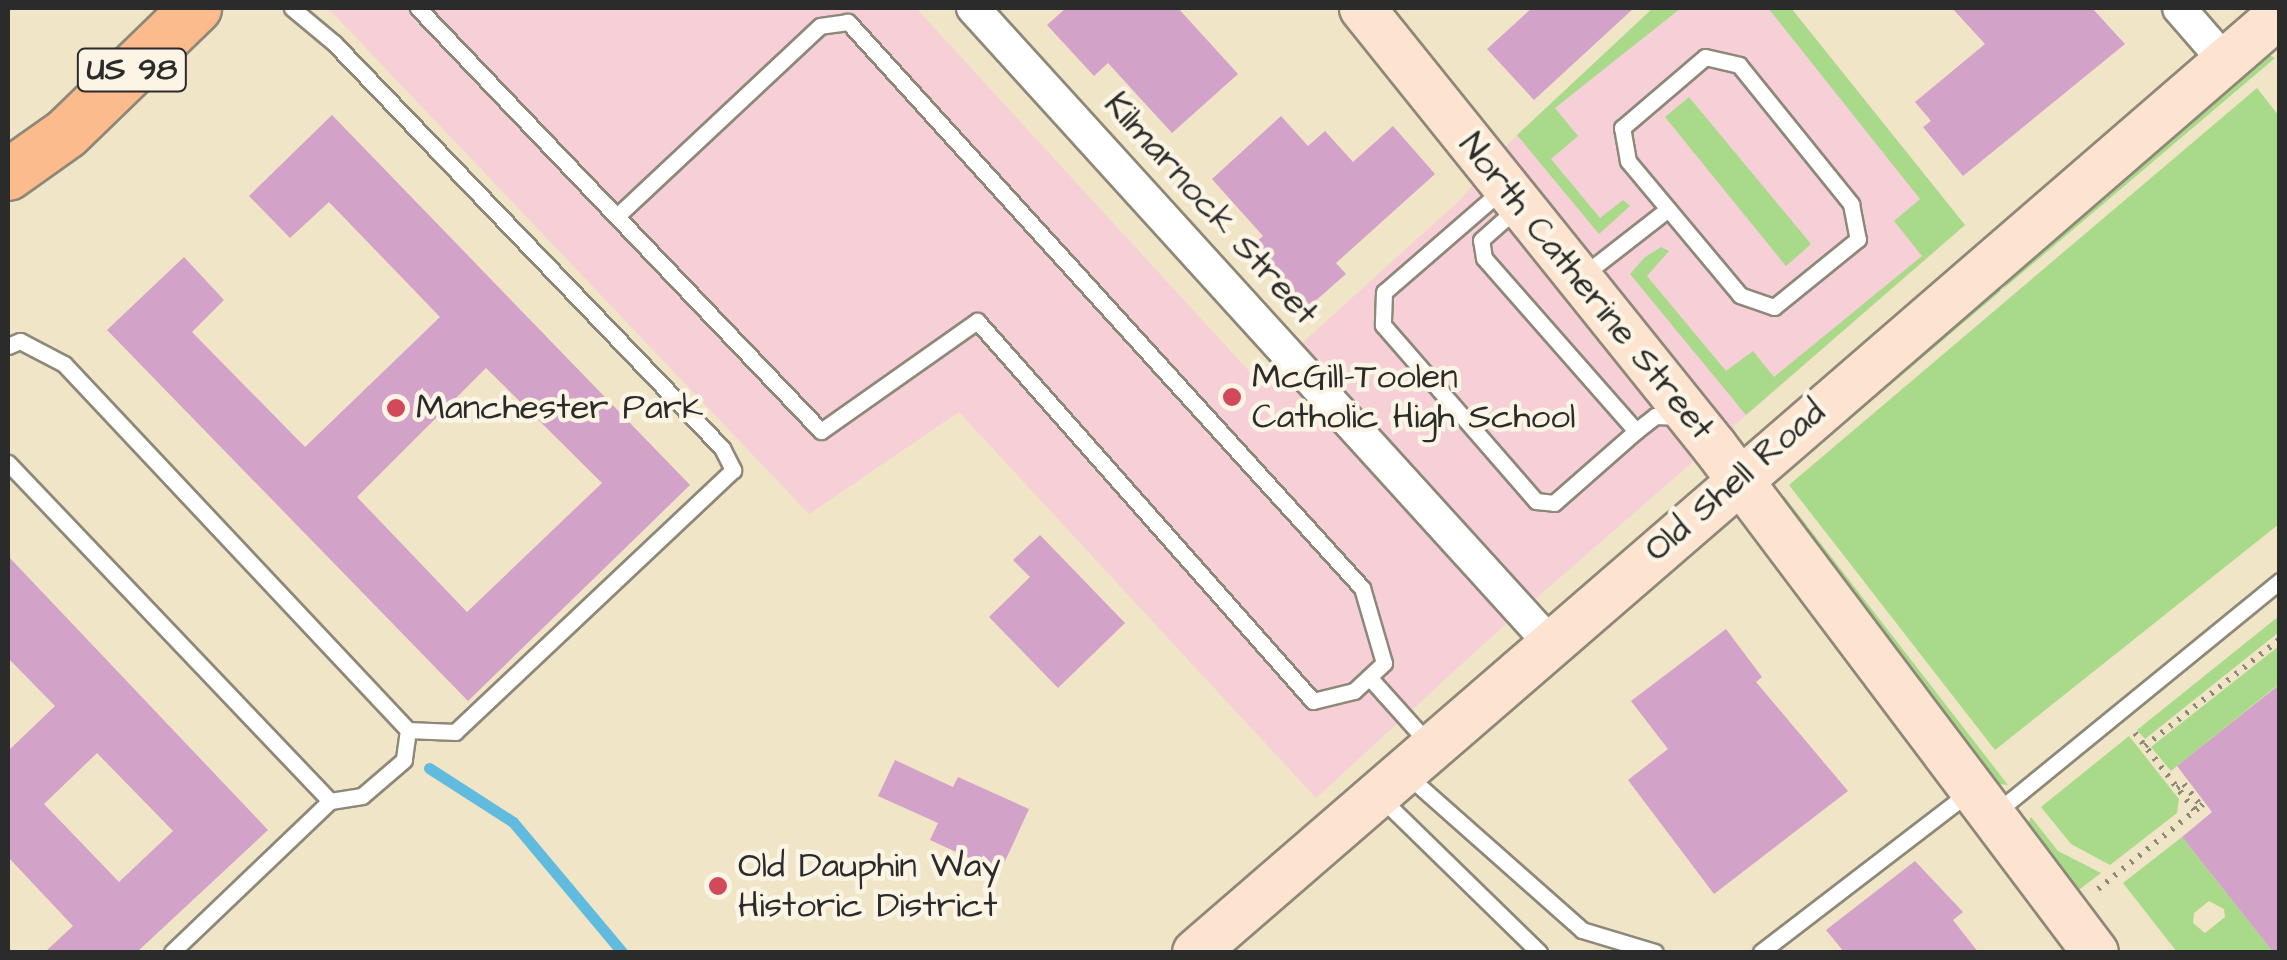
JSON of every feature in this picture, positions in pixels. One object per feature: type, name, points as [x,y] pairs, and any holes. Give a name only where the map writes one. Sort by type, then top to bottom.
[{"type":"main road","name":"US 98","points":[[8,175],[67,133],[196,8]]},
{"type":"main road","name":"US 98","points":[[8,216],[67,133]]},
{"type":"street","name":"Kilmarnock Street","points":[[973,8],[1550,642]]},
{"type":"street","name":"North Catherine Street","points":[[1362,8],[1691,418],[2095,952]]},
{"type":"street","points":[[2179,8],[2224,60]]},
{"type":"street","name":"Old Shell Road","points":[[1195,952],[1736,479],[2224,60],[2275,25]]},
{"type":"lane","points":[[8,346],[20,341],[64,364],[408,730],[455,732],[733,470],[722,448],[334,42],[292,8]]},
{"type":"lane","points":[[418,8],[616,216],[821,430],[977,322],[1313,702],[1354,691],[1384,663],[1362,588],[848,22],[820,26],[616,216]]},
{"type":"lane","points":[[1705,58],[1739,65],[1851,204],[1858,239],[1774,306],[1740,295],[1668,210],[1628,161],[1622,128],[1705,58]]},
{"type":"lane","points":[[1513,196],[1480,240],[1484,258],[1636,431]]},
{"type":"lane","points":[[1513,196],[1384,292],[1384,325],[1536,501],[1554,503],[1655,416],[1691,418]]},
{"type":"lane","points":[[1579,278],[1668,210]]},
{"type":"lane","points":[[8,462],[330,801]]},
{"type":"lane","points":[[1761,952],[2118,713],[2280,581]]},
{"type":"lane","points":[[1369,677],[1404,771],[1539,952]]},
{"type":"lane","points":[[172,952],[330,801],[362,796],[404,760],[408,730]]},
{"type":"lane","points":[[1404,771],[1582,930],[1655,952]]},
{"type":"path","points":[[2145,746],[2280,640]]},
{"type":"path","points":[[2066,915],[2200,807],[2177,788],[2118,713]]},
{"type":"shaded area","name":"McGill-Toolen Catholic High School","points":[[328,8],[916,8],[1259,382],[1459,201],[1509,143],[1653,8],[1791,8],[1965,225],[1488,640],[1316,798],[959,412],[809,514]]},
{"type":"green space","points":[[1653,8],[1681,8],[1555,108],[1578,136],[1551,159],[1600,218],[1623,200],[1630,206],[1599,234],[1517,135]]},
{"type":"green space","points":[[1768,8],[1791,8],[1965,225],[1746,415],[1630,274],[1645,257],[1661,247],[1669,251],[1647,276],[1726,371],[1753,351],[1774,377],[1922,256],[1894,221],[1920,199]]},
{"type":"green space","points":[[2267,54],[2275,58],[2001,290],[2006,285],[2001,279]]},
{"type":"green space","points":[[2257,88],[2279,116],[2279,524],[1995,750],[1789,485]]},
{"type":"green space","points":[[1689,97],[1811,244],[1786,266],[1665,117]]},
{"type":"green space","points":[[1994,285],[2001,291],[1809,454],[1804,448]]},
{"type":"green space","points":[[1784,496],[2008,785],[1993,783],[1775,499]]},
{"type":"green space","points":[[2279,616],[2279,632],[2145,739],[2137,730]]},
{"type":"green space","points":[[2279,646],[2279,684],[2171,771],[2151,747]]},
{"type":"green space","points":[[2129,736],[2179,799],[2177,813],[2110,865],[2071,844],[2041,807]]},
{"type":"green space","points":[[2031,817],[2058,851],[2101,873],[2076,892],[2026,828]]},
{"type":"green space","points":[[2182,837],[2273,952],[2177,952],[2123,883]],"holes":[[[2209,901],[2224,909],[2225,917],[2205,933],[2193,923],[2194,913]]]},
{"type":"building","points":[[1066,8],[1178,8],[1238,74],[1172,133],[1108,63],[1094,76],[1047,25]]},
{"type":"building","points":[[1532,8],[1634,8],[1534,100],[1487,49]]},
{"type":"building","points":[[1952,8],[2092,8],[2125,44],[1963,176],[1923,127],[1931,121],[1915,102],[1985,44]]},
{"type":"building","name":"Manchester Park","points":[[332,115],[690,485],[468,701],[107,330],[184,257],[224,300],[192,332],[305,447],[440,317],[329,202],[290,238],[249,196]],"holes":[[[486,368],[602,483],[467,612],[357,497]]]},
{"type":"building","points":[[1281,116],[1308,146],[1325,131],[1353,162],[1393,126],[1435,174],[1336,263],[1346,274],[1305,310],[1250,247],[1263,236],[1212,179]]},
{"type":"building","points":[[1040,535],[1125,623],[1058,688],[989,617],[1030,577],[1013,560]]},
{"type":"building","points":[[8,556],[268,830],[137,952],[45,952],[73,926],[8,857],[8,751],[55,706],[8,658]],"holes":[[[97,753],[173,831],[119,882],[44,804]]]},
{"type":"building","points":[[1726,629],[1762,677],[1756,682],[1848,791],[1714,894],[1628,780],[1668,749],[1631,701]]},
{"type":"building","points":[[2280,684],[2280,952],[2273,952],[2182,837],[2212,812],[2177,766]]},
{"type":"building","points":[[895,760],[953,787],[958,777],[1029,809],[1000,872],[930,840],[938,823],[878,796]]},
{"type":"building","points":[[1915,861],[1963,912],[1953,920],[1978,952],[1844,952],[1826,930]]},
{"type":"waterway","points":[[429,768],[513,822],[622,952]]},
{"type":"place","name":"McGill-Toolen Catholic High School","points":[[1232,397]]},
{"type":"place","name":"Manchester Park","points":[[396,408]]},
{"type":"place","name":"Old Dauphin Way Historic District","points":[[718,886]]}]
